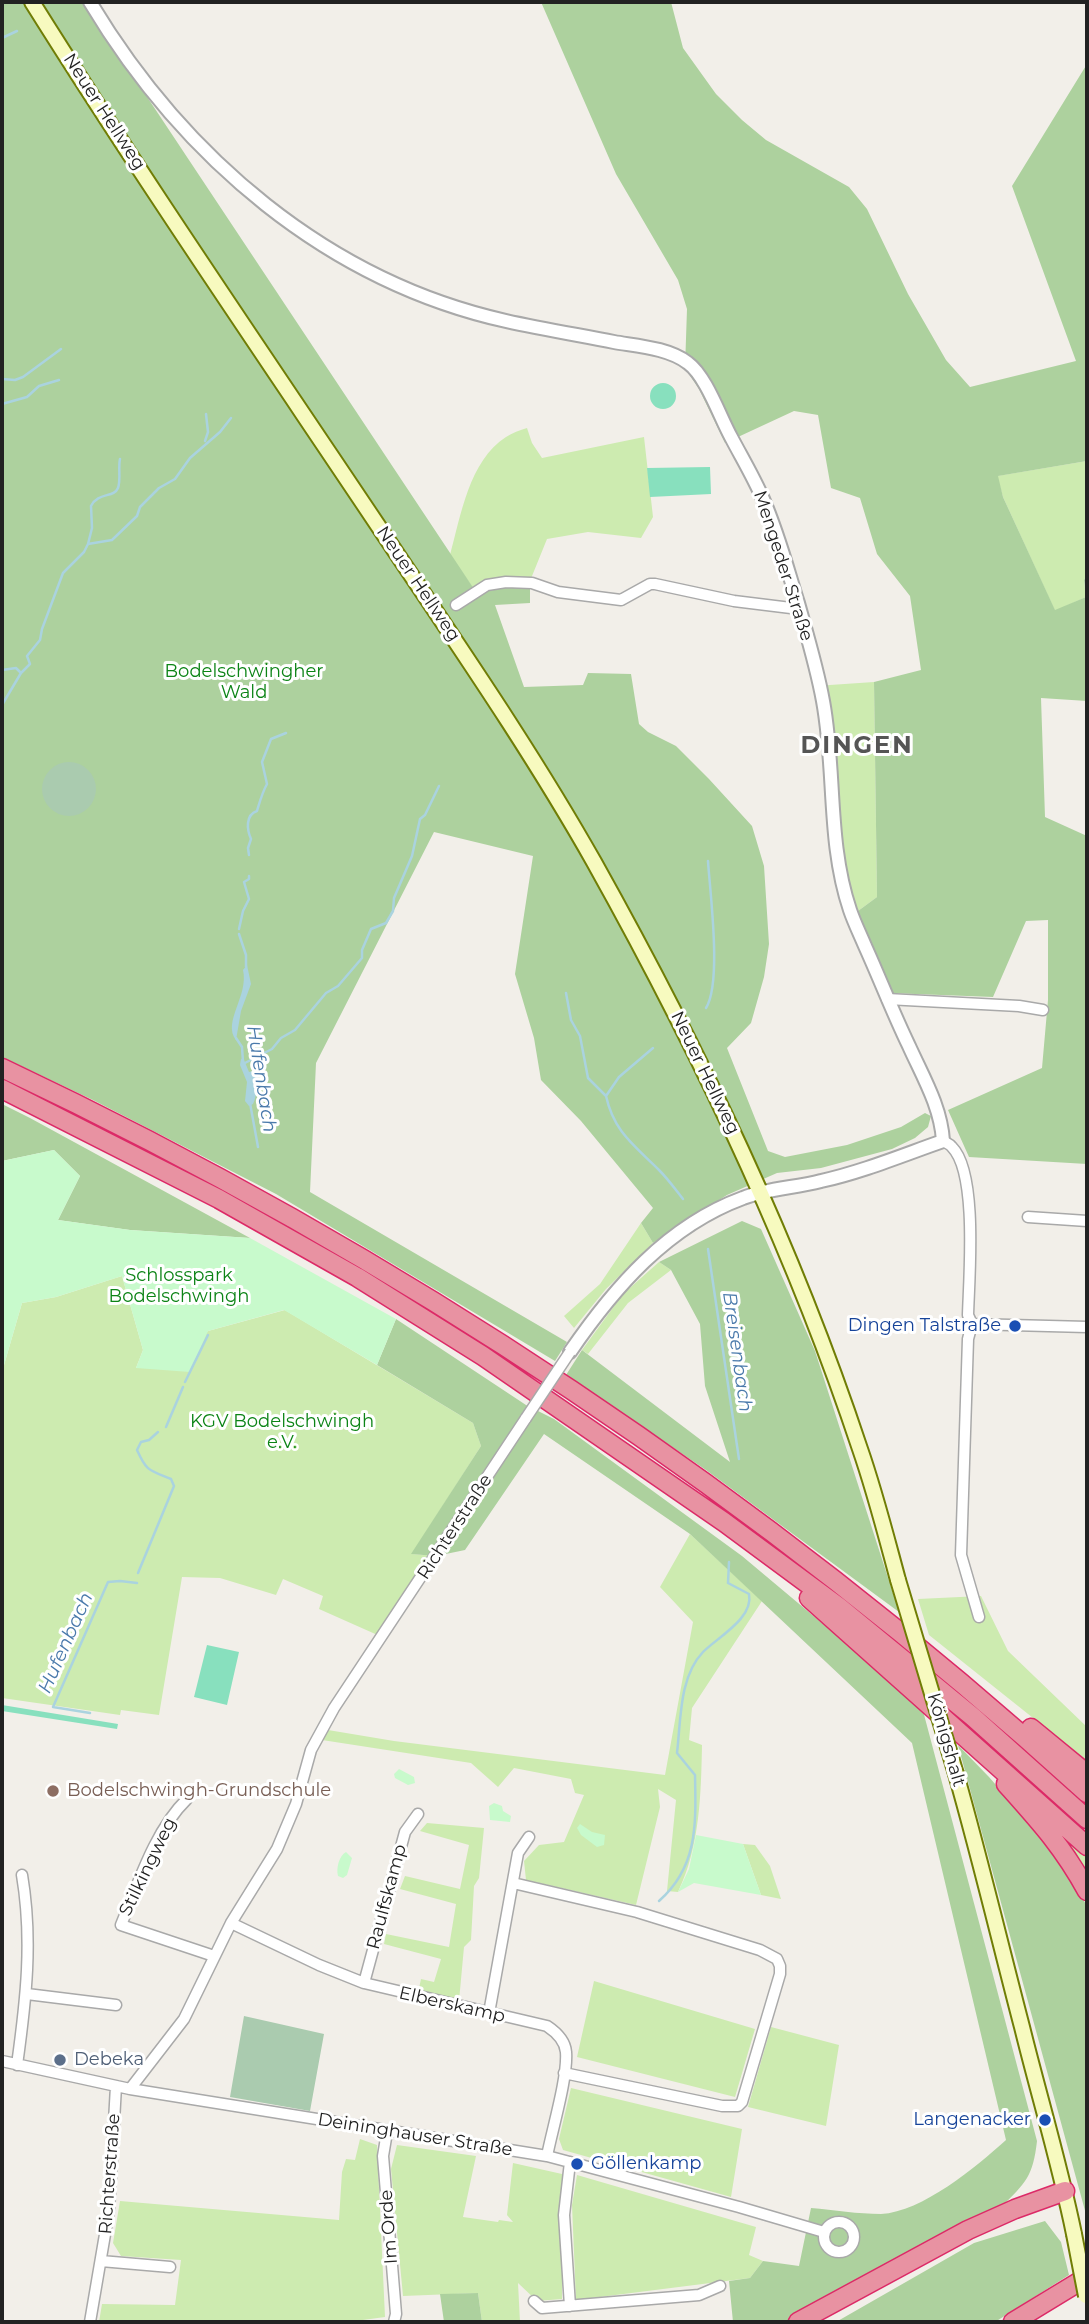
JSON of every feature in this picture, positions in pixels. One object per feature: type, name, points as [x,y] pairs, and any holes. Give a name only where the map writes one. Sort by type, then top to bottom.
[{"type":"highway","points":[[2,1068],[236,1187],[454,1314],[626,1427],[736,1505],[929,1654],[1021,1719],[1087,1774]]},
{"type":"highway","points":[[2,1089],[219,1199],[357,1277],[483,1356],[723,1522],[839,1607],[973,1717],[1087,1819]]},
{"type":"highway","points":[[723,1522],[741,1544],[811,1599],[1087,1846]]},
{"type":"highway","points":[[929,1654],[1087,1793]]},
{"type":"highway","points":[[968,1738],[1000,1779],[1053,1836],[1087,1891]]},
{"type":"highway","points":[[798,2322],[968,2230],[1065,2192]]},
{"type":"highway","points":[[1020,2318],[1087,2266]]},
{"type":"highway","points":[[1020,2318],[1087,2277]]},
{"type":"main road","name":"Neuer Hellweg","points":[[32,2],[444,622],[539,771],[592,858],[642,950],[707,1075],[761,1191]]},
{"type":"main road","name":"Königshalt","points":[[761,1191],[807,1305],[860,1449],[956,1774],[982,1865],[996,1929],[1065,2192],[1087,2302]]},
{"type":"street","name":"Mengeder Straße","points":[[90,2],[120,51],[200,147],[252,195],[320,243],[389,281],[463,309],[546,330],[667,353],[689,363],[707,391],[755,481],[782,550],[799,610],[824,705],[834,843],[840,879],[851,914],[932,1094],[942,1123],[943,1141],[953,1147],[960,1161],[970,1208],[968,1315],[972,1324],[968,1339],[961,1555],[979,1617]]},
{"type":"street","points":[[456,605],[487,585],[520,582],[558,592],[621,600],[650,584],[655,584],[734,601],[799,610]]},
{"type":"street","points":[[887,999],[1019,1006],[1044,1010]]},
{"type":"street","name":"Richterstraße","points":[[130,2090],[184,2019],[231,1923],[277,1849],[296,1804],[311,1750],[334,1708],[601,1308],[654,1252],[721,1208],[761,1191],[821,1181],[943,1141]]},
{"type":"street","points":[[1028,1217],[1087,1221]]},
{"type":"street","points":[[972,1324],[1087,1326]]},
{"type":"street","name":"Stilkingweg","points":[[187,1799],[173,1812],[144,1868],[121,1925],[214,1956]]},
{"type":"street","name":"Raulfskamp","points":[[364,1983],[405,1832],[418,1814]]},
{"type":"street","points":[[489,2013],[518,1853],[529,1837]]},
{"type":"street","points":[[17,2065],[27,1994],[29,1953],[28,1908],[22,1875]]},
{"type":"street","points":[[513,1883],[637,1912],[704,1932],[771,1955],[780,1966],[780,1974],[746,2089],[738,2106],[722,2106],[564,2073]]},
{"type":"street","name":"Elberskamp","points":[[231,1923],[364,1983],[547,2026],[555,2031],[566,2051],[547,2156]]},
{"type":"street","points":[[27,1994],[95,2008],[116,2005]]},
{"type":"street","name":"Deininghauser Straße","points":[[2,2061],[130,2090],[547,2156],[824,2232]]},
{"type":"street","name":"Richterstraße","points":[[90,2322],[109,2211],[116,2086]]},
{"type":"street","name":"Im Orde","points":[[387,2132],[383,2156],[396,2314],[394,2322]]},
{"type":"street","points":[[570,2162],[564,2215],[570,2306]]},
{"type":"street","points":[[101,2261],[170,2267]]},
{"type":"street","points":[[534,2301],[542,2308],[570,2306],[699,2295],[720,2286]]},
{"type":"green space","name":"Bodelschwingher Wald","points":[[2,2],[84,2],[478,595],[496,587],[530,586],[530,603],[495,605],[524,687],[583,685],[588,673],[631,674],[639,724],[648,732],[676,746],[752,826],[764,866],[769,944],[764,977],[751,1023],[727,1048],[768,1151],[785,1157],[847,1145],[901,1127],[925,1113],[931,1116],[928,1127],[915,1138],[892,1149],[821,1168],[777,1173],[727,1195],[653,1243],[641,1223],[653,1208],[581,1121],[541,1080],[534,1038],[515,974],[533,856],[434,832],[316,1063],[310,1192],[567,1342],[555,1361],[276,1194],[93,1100],[2,1057]]},
{"type":"green space","points":[[541,2],[671,2],[683,48],[716,94],[766,140],[849,187],[867,209],[908,294],[946,360],[970,387],[1076,361],[1012,186],[1087,64],[1087,461],[998,476],[1003,497],[1055,610],[1086,597],[1084,580],[1087,575],[1087,701],[1041,698],[1045,817],[1087,836],[1087,1164],[969,1157],[948,1110],[1042,1068],[1048,1000],[1048,920],[1026,921],[993,997],[889,993],[858,911],[877,897],[874,682],[921,670],[910,596],[877,554],[860,498],[831,488],[818,415],[794,411],[725,443],[699,389],[685,368],[687,309],[678,280],[616,174]]},
{"type":"green space","points":[[663,383],[672,387],[676,396],[672,405],[663,409],[654,405],[650,396],[654,387]]},
{"type":"green space","points":[[527,428],[532,443],[542,458],[644,437],[653,517],[641,538],[588,532],[547,539],[530,581],[486,583],[473,588],[450,555],[468,490],[483,460],[493,447],[508,436]]},
{"type":"green space","points":[[1087,461],[1087,575],[1084,580],[1086,597],[1055,611],[1003,497],[997,476]]},
{"type":"green space","points":[[710,467],[711,494],[650,497],[647,468]]},
{"type":"green space","points":[[874,682],[877,897],[858,911],[836,828],[815,686]]},
{"type":"green space","points":[[74,762],[84,766],[92,774],[96,789],[92,804],[84,812],[64,816],[54,812],[46,804],[42,784],[46,774],[54,766]]},
{"type":"green space","points":[[2,1104],[250,1238],[130,1230],[58,1220],[80,1176],[54,1150],[2,1161]]},
{"type":"green space","name":"Schlosspark Bodelschwingh","points":[[54,1150],[80,1176],[58,1220],[130,1230],[250,1238],[396,1319],[377,1365],[284,1310],[208,1331],[190,1372],[136,1368],[143,1350],[122,1276],[56,1297],[22,1303],[2,1372],[2,1161]]},
{"type":"green space","points":[[742,1221],[761,1229],[815,1351],[899,1612],[706,1470],[566,1375],[582,1350],[730,1462],[705,1386],[700,1324],[671,1270],[659,1262]]},
{"type":"green space","points":[[641,1223],[653,1243],[606,1289],[574,1328],[564,1316],[600,1284]]},
{"type":"green space","points":[[659,1262],[671,1270],[628,1303],[588,1354],[582,1350],[623,1294]]},
{"type":"green space","name":"KGV Bodelschwingh e.V.","points":[[122,1276],[143,1350],[136,1368],[151,1367],[208,1331],[285,1310],[473,1423],[481,1446],[412,1554],[436,1556],[382,1637],[319,1609],[323,1596],[283,1579],[276,1595],[220,1578],[182,1577],[159,1715],[121,1710],[120,1715],[2,1698],[2,1372],[22,1303],[56,1297]]},
{"type":"green space","points":[[396,1319],[526,1405],[554,1419],[742,1556],[922,1707],[1037,2141],[1033,2163],[1027,2178],[1001,2207],[789,2322],[733,2322],[729,2281],[750,2278],[763,2261],[799,2266],[811,2208],[872,2214],[897,2211],[931,2197],[948,2186],[1006,2140],[912,1743],[690,1534],[544,1434],[465,1550],[436,1556],[411,1554],[481,1446],[473,1423],[377,1365]]},
{"type":"green space","points":[[690,1534],[762,1601],[692,1708],[689,1740],[702,1745],[700,1801],[691,1857],[678,1892],[667,1891],[676,1800],[658,1789],[660,1807],[636,1905],[526,1880],[524,1861],[539,1845],[564,1842],[584,1795],[575,1793],[571,1779],[514,1768],[498,1787],[471,1763],[322,1740],[322,1729],[394,1741],[665,1775],[693,1622],[660,1587]]},
{"type":"green space","points":[[981,1596],[1008,1651],[1087,1727],[1087,1761],[929,1635],[918,1599]]},
{"type":"green space","points":[[207,1645],[239,1652],[227,1705],[194,1697]]},
{"type":"green space","points":[[2,1705],[118,1724],[117,1729],[2,1711]]},
{"type":"green space","points":[[958,1745],[1055,1853],[1087,1906],[1087,2218]]},
{"type":"green space","points":[[399,1769],[414,1777],[415,1783],[408,1785],[395,1778],[394,1774]]},
{"type":"green space","points":[[1029,1802],[1087,1858],[1087,1878]]},
{"type":"green space","points":[[494,1803],[502,1806],[503,1811],[511,1816],[510,1822],[490,1820],[489,1806]]},
{"type":"green space","points":[[427,1823],[484,1828],[479,1878],[474,1886],[471,1940],[464,1947],[459,2001],[418,1993],[421,1979],[434,1982],[441,1959],[384,1944],[386,1934],[449,1947],[456,1904],[400,1889],[405,1876],[460,1889],[469,1845],[420,1831]]},
{"type":"green space","points":[[580,1824],[592,1832],[605,1835],[604,1845],[597,1847],[581,1835],[577,1828]]},
{"type":"green space","points":[[696,1835],[743,1844],[761,1895],[694,1883],[678,1892],[689,1869]]},
{"type":"green space","points":[[743,1844],[755,1845],[770,1866],[781,1899],[761,1895]]},
{"type":"green space","points":[[346,1852],[352,1858],[347,1875],[343,1878],[338,1876],[338,1866]]},
{"type":"green space","points":[[594,1981],[755,2029],[735,2097],[577,2057]]},
{"type":"green space","points":[[244,2016],[324,2034],[310,2111],[230,2097]]},
{"type":"green space","points":[[771,2027],[839,2045],[826,2126],[748,2107]]},
{"type":"green space","points":[[571,2088],[742,2129],[731,2197],[563,2150],[559,2139]]},
{"type":"green space","points":[[360,2139],[377,2145],[385,2317],[348,2322],[99,2322],[102,2304],[175,2305],[181,2260],[121,2256],[113,2243],[120,2201],[339,2220],[342,2172],[346,2159],[355,2160]]},
{"type":"green space","points":[[397,2145],[476,2156],[463,2217],[513,2222],[507,2215],[513,2163],[562,2174],[562,2299],[537,2301],[518,2283],[520,2322],[482,2322],[478,2293],[403,2296],[391,2169]]},
{"type":"green space","points":[[577,2175],[756,2227],[749,2255],[763,2261],[750,2278],[576,2300],[572,2205]]},
{"type":"green space","points":[[1045,2221],[1061,2242],[1069,2275],[995,2322],[836,2322],[974,2243]]},
{"type":"green space","points":[[478,2293],[482,2322],[444,2322],[440,2294]]},
{"type":"water","points":[[247,965],[251,984],[241,1011],[236,1040],[232,1025],[244,980],[243,970]]},
{"type":"water","points":[[241,1059],[249,1072],[259,1072],[255,1100],[249,1106],[245,1101],[247,1082],[240,1065]]},
{"type":"waterway","points":[[2,38],[17,31]]},
{"type":"waterway","points":[[2,379],[15,380],[23,377],[61,349]]},
{"type":"waterway","points":[[2,404],[27,397],[39,386],[59,380]]},
{"type":"waterway","points":[[205,441],[208,432],[206,414]]},
{"type":"waterway","points":[[2,705],[21,673],[30,664],[27,656],[40,640],[63,573],[84,552],[88,544],[112,540],[137,516],[140,507],[159,488],[175,479],[190,458],[220,432],[231,418]]},
{"type":"waterway","points":[[88,544],[92,528],[91,506],[118,488],[120,459]]},
{"type":"waterway","points":[[2,670],[16,668],[21,673]]},
{"type":"waterway","name":"Hufenbach","points":[[249,855],[249,819],[257,811],[267,784],[262,762],[271,739],[286,733]]},
{"type":"waterway","points":[[243,1064],[272,1049],[281,1038],[295,1030],[326,993],[338,986],[362,958],[362,950],[371,929],[386,923],[393,911],[394,898],[412,856],[420,819],[425,815],[439,786]]},
{"type":"waterway","name":"Breisenbach","points":[[706,1008],[711,996],[714,958],[708,861]]},
{"type":"waterway","name":"Hufenbach","points":[[239,929],[249,899],[244,882],[249,876]]},
{"type":"waterway","name":"Hufenbach","points":[[239,934],[246,955],[246,967]]},
{"type":"waterway","points":[[566,993],[571,1020],[580,1036],[588,1078],[606,1096]]},
{"type":"waterway","name":"Hufenbach","points":[[236,1038],[242,1047],[243,1062]]},
{"type":"waterway","name":"Breisenbach","points":[[653,1048],[619,1077],[606,1096],[620,1129],[683,1199]]},
{"type":"waterway","name":"Hufenbach","points":[[250,1103],[258,1147]]},
{"type":"waterway","name":"Breisenbach","points":[[708,1249],[739,1459]]},
{"type":"waterway","name":"Hufenbach","points":[[185,1382],[208,1335]]},
{"type":"waterway","name":"Hufenbach","points":[[166,1427],[183,1387]]},
{"type":"waterway","name":"Hufenbach","points":[[138,1573],[174,1486],[171,1479],[146,1466],[137,1450],[141,1442],[149,1440],[158,1432]]},
{"type":"waterway","name":"Breisenbach","points":[[659,1901],[681,1874],[692,1844],[695,1775],[677,1753],[685,1686],[695,1662],[741,1619],[749,1603],[749,1594],[728,1583],[729,1562]]},
{"type":"waterway","name":"Hufenbach","points":[[90,1713],[53,1707],[108,1582],[137,1583]]},
{"type":"place","name":"Dingen Talstraße","points":[[1015,1326]]},
{"type":"place","name":"Bodelschwingh-Grundschule","points":[[53,1791]]},
{"type":"place","name":"Debeka","points":[[60,2060]]},
{"type":"place","name":"Langenacker","points":[[1045,2120]]},
{"type":"place","name":"Göllenkamp","points":[[577,2164]]},
{"type":"district","name":"DINGEN","points":[[857,746]]}]
